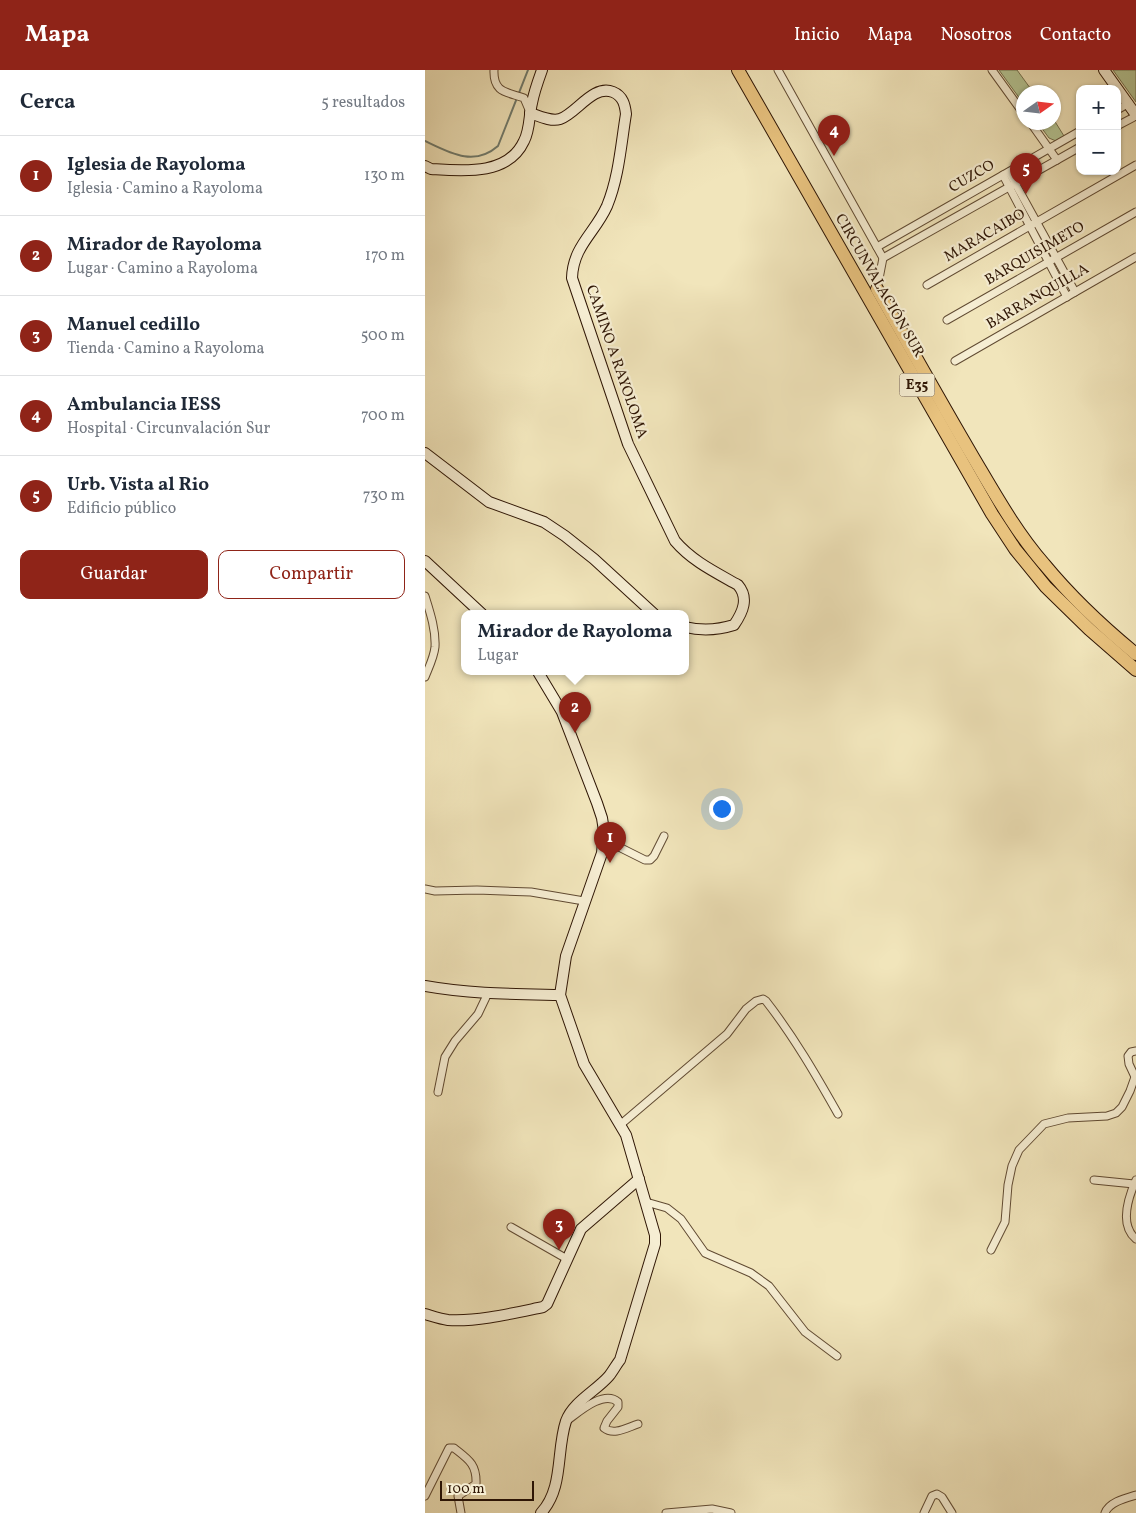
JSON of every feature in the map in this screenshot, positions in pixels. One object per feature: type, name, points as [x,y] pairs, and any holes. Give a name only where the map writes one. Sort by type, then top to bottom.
[{"type":"highway","name":"CIRCUNVALACIÓN SUR","points":[[738,70],[992,514],[1019,554],[1046,587],[1089,630],[1136,670]]},
{"type":"highway","name":"CIRCUNVALACIÓN SUR","points":[[877,289],[995,495],[1022,535],[1043,564],[1086,610],[1136,654]]},
{"type":"street","points":[[494,70],[497,87],[523,98],[530,113]]},
{"type":"street","points":[[425,166],[431,169],[475,171],[506,162],[525,141],[536,86],[542,70]]},
{"type":"street","points":[[778,70],[795,104],[883,258],[877,289]]},
{"type":"street","points":[[992,70],[1016,103]]},
{"type":"street","points":[[1104,70],[1136,115],[1121,124]]},
{"type":"street","points":[[523,98],[536,86]]},
{"type":"street","name":"CAMINO A RAYOLOMA","points":[[530,113],[558,120],[572,112],[593,94],[609,91],[616,93],[624,103],[626,114],[612,191],[606,208],[572,264],[572,278],[628,444],[675,541],[695,561],[737,585],[742,590],[744,607],[734,625],[709,630],[689,628]]},
{"type":"street","points":[[1121,108],[1129,104]]},
{"type":"street","points":[[1036,130],[1057,160]]},
{"type":"street","name":"CUZCO","points":[[877,247],[1076,133]]},
{"type":"street","name":"CUZCO","points":[[883,258],[1076,149]]},
{"type":"street","name":"MARACAIBO","points":[[927,285],[1136,165]]},
{"type":"street","points":[[1006,173],[1033,224],[1049,262],[1067,296]]},
{"type":"street","name":"BARQUISIMETO","points":[[947,320],[1136,212]]},
{"type":"street","points":[[1033,224],[1056,258],[1075,292]]},
{"type":"street","name":"BARRANQUILLA","points":[[955,361],[1136,257]]},
{"type":"street","points":[[425,453],[489,502],[545,522],[594,559],[650,610]]},
{"type":"street","points":[[425,561],[478,610]]},
{"type":"street","points":[[425,596],[430,613],[435,646],[425,677]]},
{"type":"street","points":[[540,675],[562,712],[602,818],[602,854],[566,956],[560,995],[584,1064],[627,1135],[655,1235],[655,1244],[620,1360],[610,1375],[569,1413],[562,1437],[555,1491],[545,1512]]},
{"type":"street","points":[[603,843],[621,848],[645,860],[650,860],[664,836]]},
{"type":"street","points":[[425,889],[435,891],[531,892],[584,901]]},
{"type":"street","points":[[426,986],[488,993],[560,995]]},
{"type":"street","points":[[438,1092],[445,1057],[455,1041],[479,1014],[488,993]]},
{"type":"street","points":[[621,1124],[727,1034],[746,1009],[756,1001],[763,999],[785,1026],[838,1114]]},
{"type":"street","points":[[991,1250],[1005,1222],[1008,1185],[1012,1166],[1019,1150],[1044,1124],[1068,1118],[1107,1116],[1116,1113],[1122,1107],[1135,1078],[1128,1056],[1131,1052],[1136,1051]]},
{"type":"street","points":[[425,1314],[448,1320],[487,1318],[543,1307],[547,1304],[581,1229],[639,1179]]},
{"type":"street","points":[[1094,1180],[1135,1182],[1128,1207],[1127,1228],[1136,1239]]},
{"type":"street","points":[[646,1202],[667,1208],[681,1219],[705,1252],[751,1273],[769,1286],[805,1332],[837,1356]]},
{"type":"street","points":[[511,1228],[567,1259]]},
{"type":"street","points":[[566,1421],[589,1404],[599,1400],[611,1399],[618,1402],[619,1407],[607,1421],[604,1428],[607,1431],[615,1432],[638,1424]]},
{"type":"street","points":[[425,1496],[449,1448],[454,1448],[473,1464],[476,1475],[476,1484],[458,1496],[461,1513]]},
{"type":"street","points":[[924,1513],[932,1496],[937,1494],[942,1497],[952,1513]]},
{"type":"street","points":[[1105,1513],[1109,1506],[1136,1495]]},
{"type":"street","points":[[666,1513],[712,1509],[731,1513]]},
{"type":"green space","points":[[999,70],[1017,70],[1028,85],[1016,85],[1016,93]]},
{"type":"green space","points":[[1113,70],[1136,70],[1136,102]]},
{"type":"green space","points":[[1043,130],[1060,130],[1064,136],[1056,141],[1049,138]]},
{"type":"waterway","points":[[425,141],[444,150],[471,157],[480,156],[498,146],[528,70]]},
{"type":"place","name":"Ambulancia IESS","points":[[834,156]]},
{"type":"place","name":"Urb. Vista al Rio","points":[[1026,194]]},
{"type":"place","name":"Mirador de Rayoloma","points":[[575,733]]},
{"type":"place","name":"Iglesia de Rayoloma","points":[[610,863]]},
{"type":"place","name":"Manuel cedillo","points":[[559,1250]]}]
